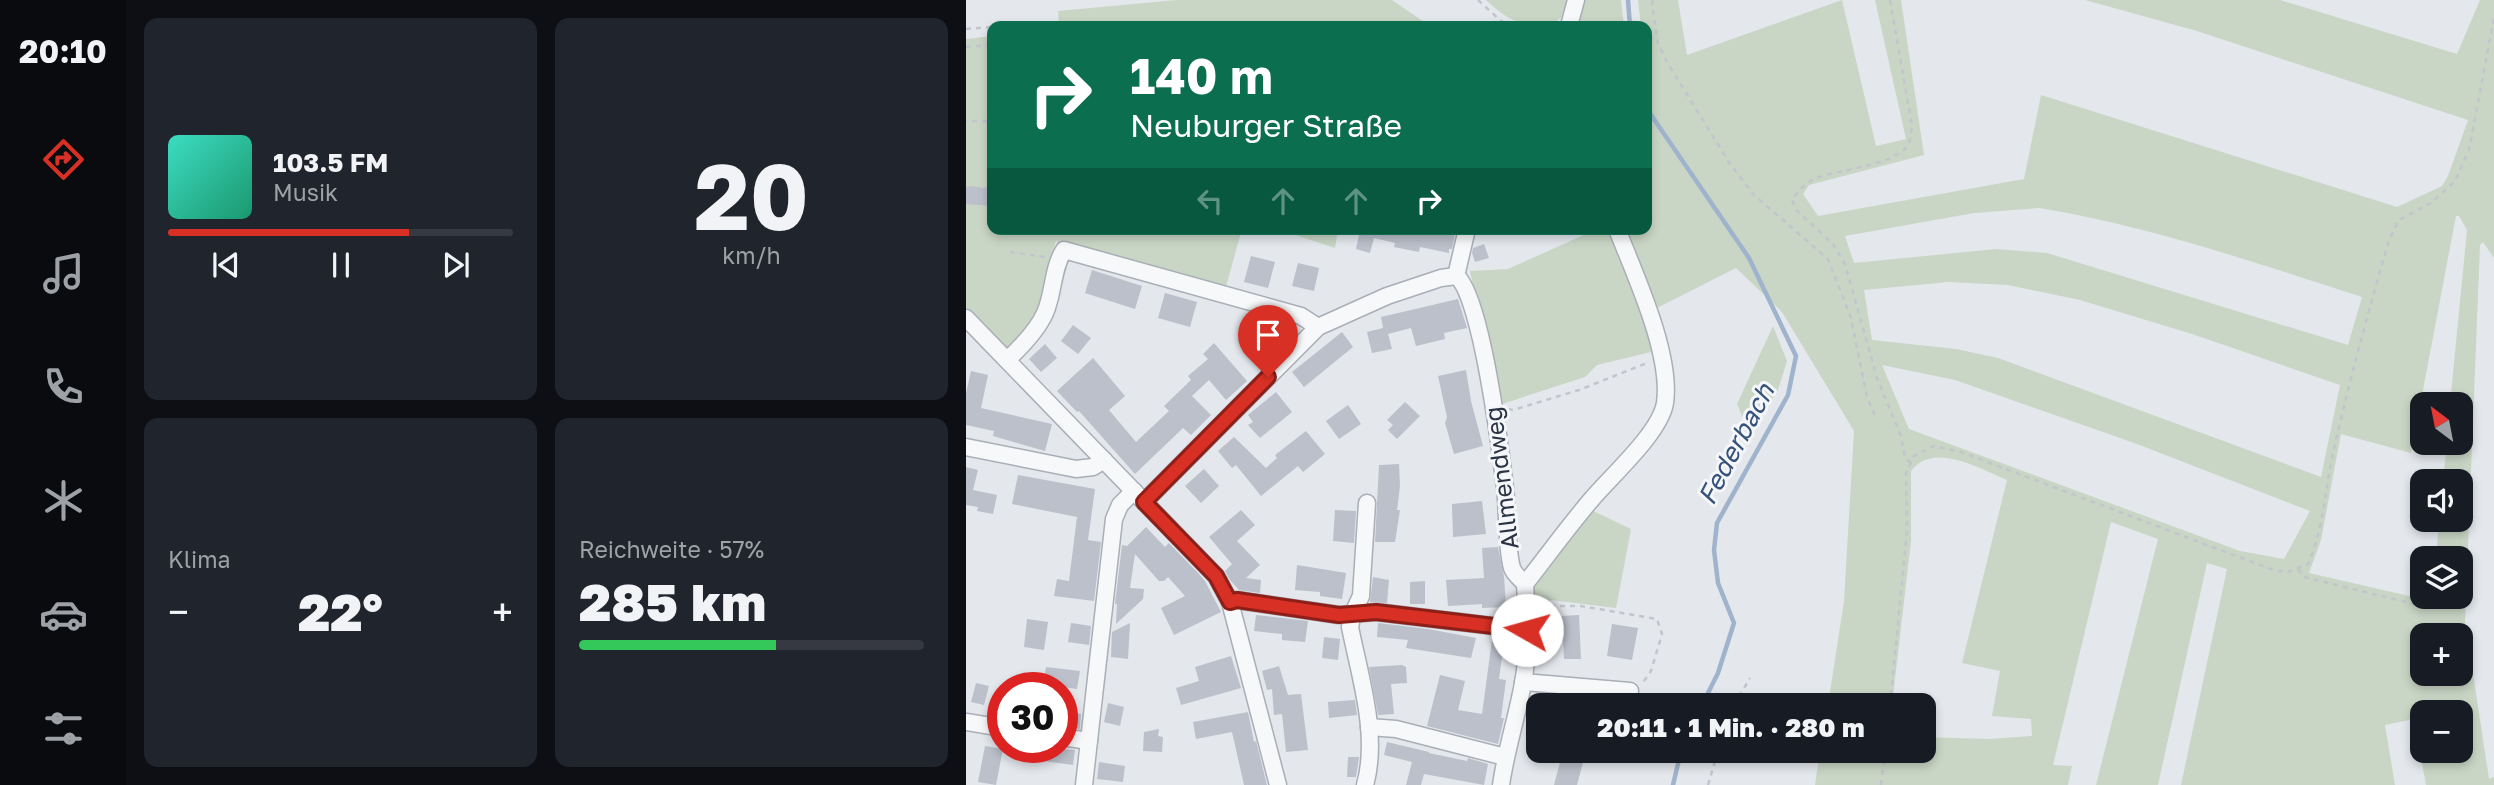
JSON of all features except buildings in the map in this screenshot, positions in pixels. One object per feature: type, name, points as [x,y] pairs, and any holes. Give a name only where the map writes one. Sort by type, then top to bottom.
[{"type":"street","points":[[1570,21],[1576,0]]},
{"type":"street","points":[[1084,785],[1114,519],[1120,505],[1139,497],[1318,327],[1387,296],[1441,278],[1457,276],[1466,235]]},
{"type":"street","points":[[1525,584],[1590,501],[1655,427],[1664,406],[1666,382],[1649,310],[1619,235]]},
{"type":"street","points":[[1007,360],[1024,344],[1045,313],[1059,259],[1064,250],[1301,316],[1318,327]]},
{"type":"street","name":"Allmendweg","points":[[1457,276],[1467,290],[1475,312],[1494,407],[1512,570],[1525,584],[1527,630],[1523,682],[1501,785]]},
{"type":"street","points":[[969,327],[1007,360],[1216,576],[1230,602],[1279,785]]},
{"type":"street","points":[[966,447],[1076,469],[1093,467],[1104,460]]},
{"type":"street","points":[[1365,785],[1369,771],[1369,727],[1350,627],[1361,596],[1367,503]]},
{"type":"street","points":[[1230,602],[1237,600],[1339,615],[1376,612],[1527,630]]},
{"type":"street","points":[[1523,682],[1630,691]]},
{"type":"street","points":[[966,722],[987,726]]},
{"type":"street","points":[[1369,727],[1396,729],[1505,757]]},
{"type":"street","points":[[1078,739],[1089,741]]},
{"type":"path","points":[[1478,0],[1501,21]]},
{"type":"path","points":[[1653,0],[1658,43],[1662,52],[1730,164],[1754,195],[1828,259],[1851,318],[1867,397],[1875,416]]},
{"type":"path","points":[[1891,0],[1912,126],[1910,142],[1903,151],[1889,158],[1816,178],[1801,187],[1792,200],[1797,211],[1833,244],[1845,264],[1877,378],[1901,436],[1905,458],[1911,463]]},
{"type":"path","points":[[1891,693],[1907,531],[1906,473],[1914,456],[1934,446],[1961,452],[2276,571],[2288,572],[2308,564],[2316,545],[2326,481],[2348,385],[2389,240],[2399,220],[2431,203],[2455,181],[2469,150],[2494,18]]},
{"type":"path","points":[[966,29],[987,27]]},
{"type":"path","points":[[966,47],[987,46]]},
{"type":"path","points":[[966,121],[987,121]]},
{"type":"path","points":[[1010,252],[1059,259]]},
{"type":"path","points":[[1494,407],[1513,410],[1525,407],[1661,359]]},
{"type":"path","points":[[2298,569],[2304,577],[2410,603]]},
{"type":"path","points":[[1548,606],[1581,606],[1657,619],[1662,634],[1651,671],[1642,684],[1630,691]]},
{"type":"path","points":[[1741,693],[1750,678]]},
{"type":"path","points":[[1708,785],[1714,763]]},
{"type":"path","points":[[1881,785],[1884,763]]},
{"type":"green space","points":[[1177,0],[1392,0],[1423,21],[1059,21],[1058,11]]},
{"type":"green space","points":[[1486,0],[1570,0],[1566,13],[1557,21],[1516,21]]},
{"type":"green space","points":[[1580,0],[1621,0],[1623,21],[1574,21]]},
{"type":"green space","points":[[1638,0],[1678,0],[1687,55],[1842,0],[1876,146],[1906,139],[1875,0],[1901,0],[1924,155],[1809,185],[1803,194],[1818,216],[2024,179],[2041,95],[2397,207],[2442,186],[2468,120],[2197,31],[2085,0],[2280,0],[2457,54],[2480,0],[2494,0],[2494,258],[2483,242],[2480,245],[2473,420],[2473,392],[2451,392],[2467,230],[2459,216],[2456,216],[2423,392],[2410,392],[2410,453],[2341,434],[2321,540],[2309,573],[2410,596],[2410,609],[2465,609],[2465,623],[2410,623],[2410,686],[2473,686],[2473,674],[2489,779],[2494,777],[2494,785],[2426,785],[2422,763],[2473,763],[2473,700],[2410,700],[2410,720],[2385,725],[2395,785],[2181,785],[2227,569],[2207,563],[2158,785],[2096,785],[2158,539],[2111,522],[2053,765],[2072,766],[2068,785],[1815,785],[1818,763],[1936,763],[1936,737],[1989,739],[2032,736],[2031,719],[1992,716],[2000,671],[1962,663],[2007,480],[1971,464],[1944,458],[1921,462],[1911,471],[1911,541],[1893,693],[1830,693],[1844,601],[1854,431],[1782,312],[1736,268],[1653,310],[1623,235],[1652,235],[1652,21],[1640,21]],"holes":[[[2039,208],[2202,246],[2362,297],[2348,345],[2047,253],[1996,249],[1854,263],[1845,236],[1974,213]],[[1948,282],[2008,285],[2080,300],[2192,334],[2340,385],[2321,477],[1998,358],[1956,349],[1872,340],[1864,290]],[[1882,365],[1955,380],[2137,444],[2310,511],[2284,559],[2240,551],[1909,429]]]},
{"type":"green space","points":[[987,37],[987,235],[1240,235],[1225,290],[1058,243],[1056,240],[1039,308],[1029,330],[1007,353],[966,308],[966,39]]},
{"type":"green space","points":[[1295,235],[1337,235],[1335,248]]},
{"type":"green space","points":[[1584,235],[1614,235],[1655,351],[1597,365],[1585,377],[1499,405],[1470,271],[1508,269]]},
{"type":"green space","points":[[1773,326],[1787,361],[1777,393],[1748,430],[1737,404]]},
{"type":"green space","points":[[2446,455],[2472,455],[2471,469],[2444,469]]},
{"type":"green space","points":[[1589,509],[1631,529],[1616,608],[1551,600],[1548,602],[1535,598],[1531,595],[1533,582]]},
{"type":"green space","points":[[2438,532],[2469,532],[2468,546],[2437,546]]},
{"type":"waterway","name":"Federbach","points":[[1628,0],[1630,21]]},
{"type":"waterway","name":"Federbach","points":[[1652,116],[1749,258],[1796,356],[1788,395],[1717,523],[1714,550],[1718,583],[1734,623],[1718,673],[1708,693]]},
{"type":"waterway","name":"Federbach","points":[[1673,785],[1678,763]]},
{"type":"route","points":[[1268,377],[1144,502],[1216,576],[1230,602],[1237,600],[1339,615],[1376,612],[1527,630]]}]
